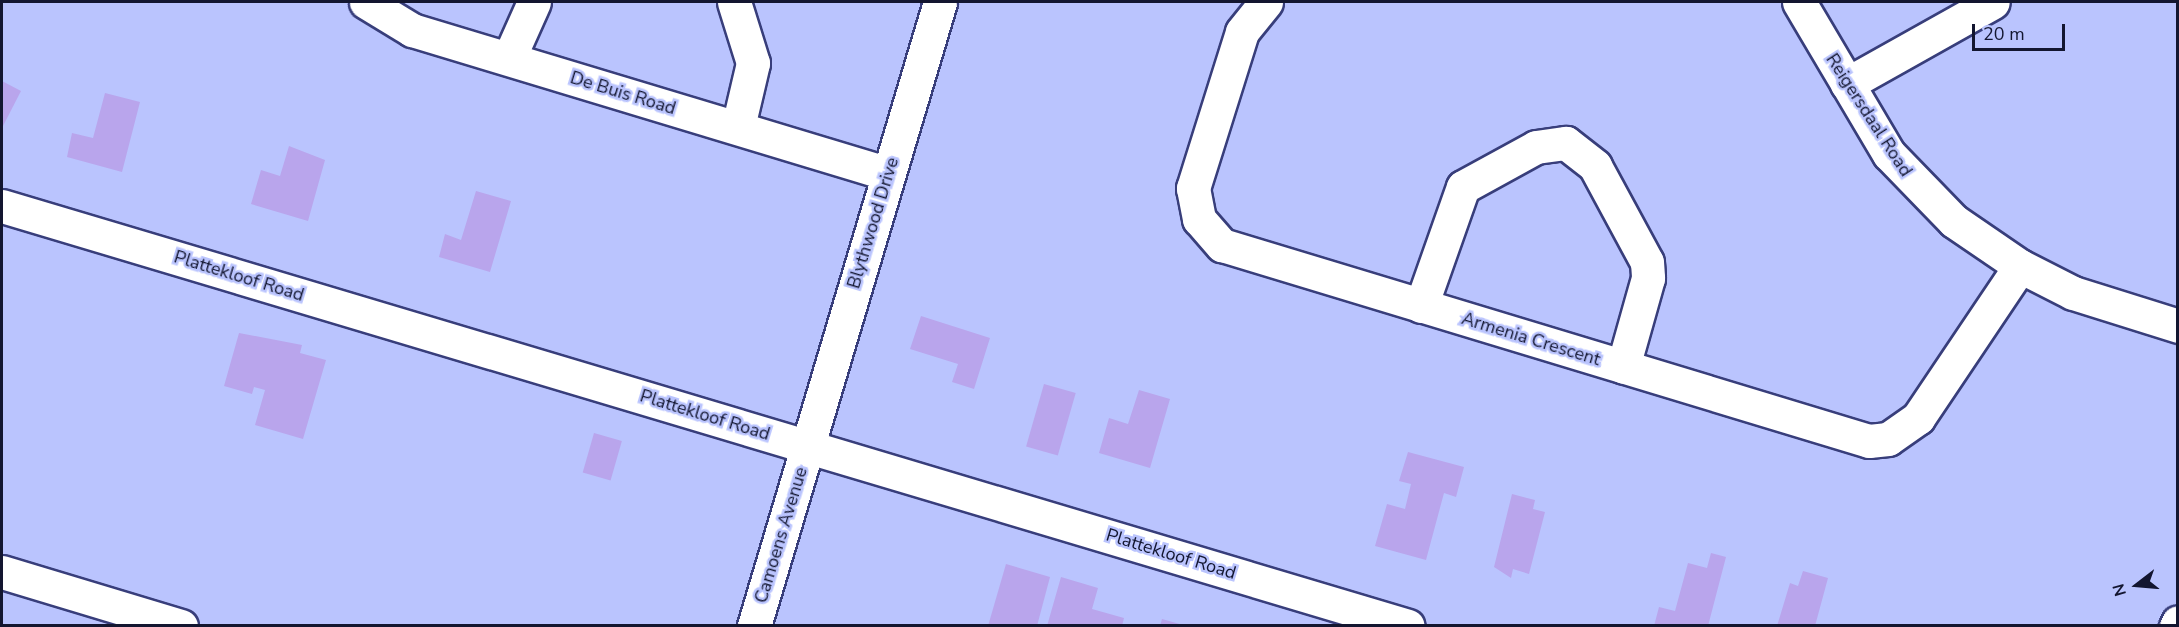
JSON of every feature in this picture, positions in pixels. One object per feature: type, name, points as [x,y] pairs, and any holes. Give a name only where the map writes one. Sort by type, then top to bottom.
[{"type":"street","name":"De Buis Road","points":[[366,2],[412,30],[888,174]]},
{"type":"street","points":[[509,58],[534,2]]},
{"type":"street","points":[[734,2],[753,63],[738,127]]},
{"type":"street","name":"Blythwood Drive","points":[[807,445],[940,2]]},
{"type":"street","name":"Armenia Crescent","points":[[1266,2],[1242,32],[1193,188],[1199,219],[1222,244],[1845,436],[1888,439],[1918,418],[2020,266]]},
{"type":"street","name":"Reigersdaal Road","points":[[1799,2],[1847,84],[1910,181],[1954,221],[2020,266],[2073,293],[2178,326]]},
{"type":"street","points":[[1847,84],[1993,2]]},
{"type":"street","points":[[1421,306],[1463,186],[1536,147],[1566,143],[1595,166],[1647,262],[1648,278],[1623,367]]},
{"type":"street","name":"Plattekloof Road","points":[[2,206],[1408,626]]},
{"type":"street","name":"Camoens Avenue","points":[[754,626],[807,445]]},
{"type":"street","points":[[2,572],[181,626]]},
{"type":"building","points":[[2,81],[21,91],[3,126],[2,125]]},
{"type":"building","points":[[105,93],[140,102],[122,172],[67,157],[72,133],[93,138]]},
{"type":"building","points":[[289,146],[325,160],[308,221],[251,204],[261,170],[280,176]]},
{"type":"building","points":[[476,191],[511,201],[490,272],[439,257],[445,234],[461,240]]},
{"type":"building","points":[[921,316],[990,338],[974,389],[952,382],[958,364],[910,349]]},
{"type":"building","points":[[239,333],[302,345],[300,353],[326,360],[303,439],[255,425],[265,390],[254,387],[252,394],[224,386]]},
{"type":"building","points":[[1044,384],[1076,393],[1058,456],[1026,446]]},
{"type":"building","points":[[1139,390],[1170,399],[1150,468],[1099,453],[1109,418],[1128,424]]},
{"type":"building","points":[[594,433],[622,441],[611,480],[583,472]]},
{"type":"building","points":[[1408,452],[1464,467],[1456,497],[1444,493],[1426,560],[1375,546],[1387,504],[1405,509],[1411,484],[1399,481]]},
{"type":"building","points":[[1512,494],[1535,500],[1533,509],[1545,512],[1529,574],[1513,569],[1511,578],[1494,567]]},
{"type":"building","points":[[1711,553],[1726,557],[1708,626],[1654,626],[1659,607],[1675,611],[1688,563],[1707,568]]},
{"type":"building","points":[[1006,564],[1050,577],[1037,626],[988,626]]},
{"type":"building","points":[[1803,571],[1828,578],[1815,626],[1777,626],[1790,583],[1798,586]]},
{"type":"building","points":[[1061,577],[1098,588],[1092,609],[1124,618],[1122,626],[1047,626]]},
{"type":"building","points":[[1162,619],[1183,625],[1183,626],[1160,626]]}]
